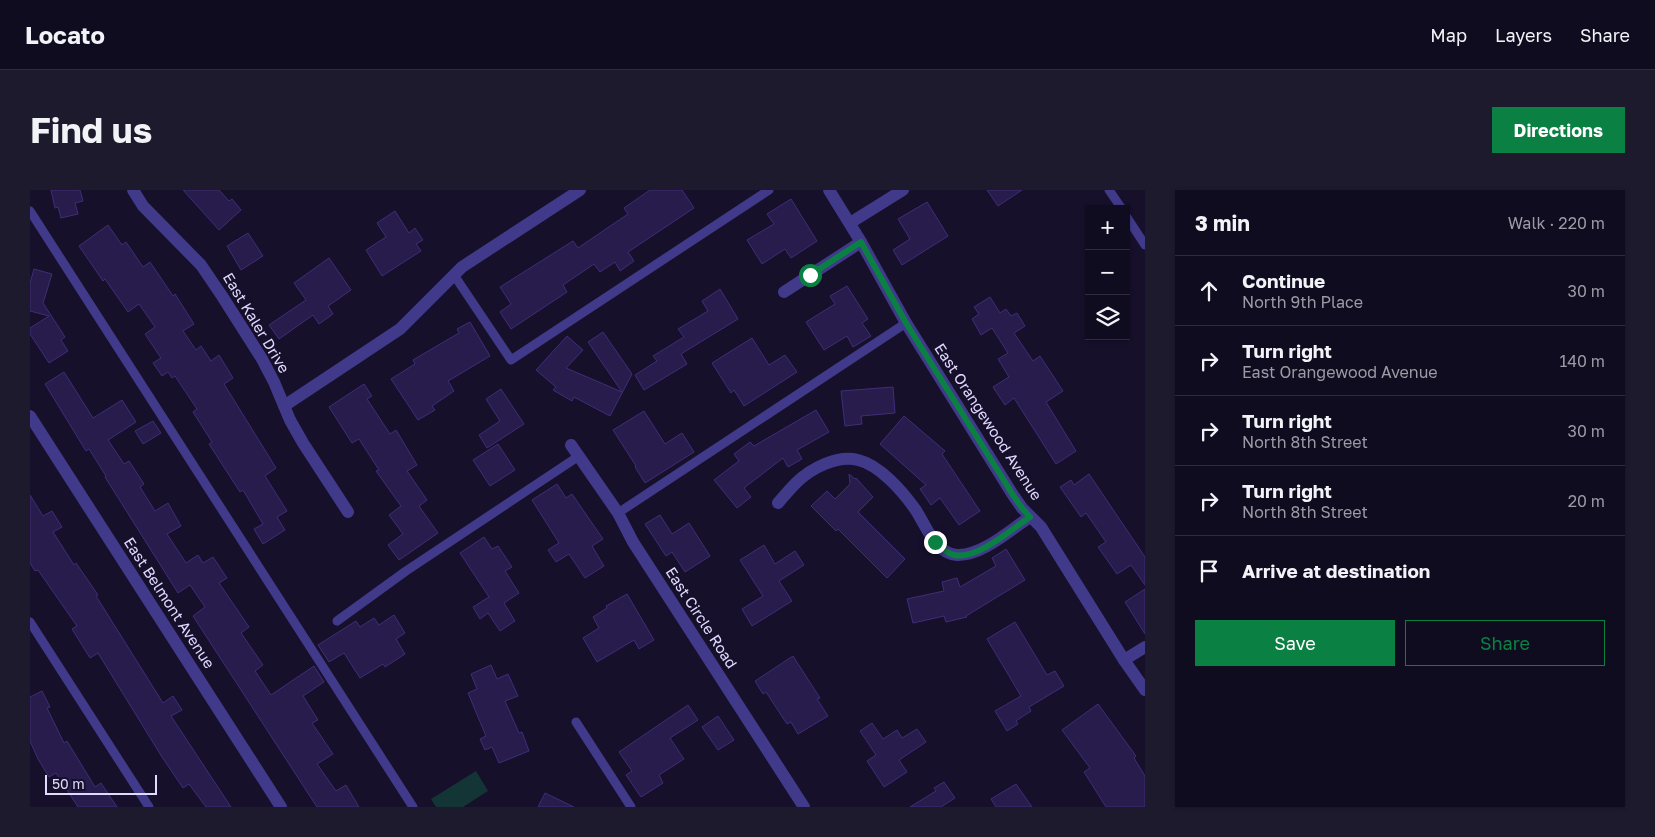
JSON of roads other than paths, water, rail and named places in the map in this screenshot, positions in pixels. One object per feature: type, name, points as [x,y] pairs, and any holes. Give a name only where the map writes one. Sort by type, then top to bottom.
[{"type":"street","name":"East Kaler Drive","points":[[133,190],[143,206],[201,265],[222,296],[262,359],[290,420],[303,443],[348,512]]},
{"type":"street","points":[[284,406],[400,329],[462,267],[580,190]]},
{"type":"street","name":"East Orangewood Avenue","points":[[829,190],[850,223],[906,323],[1013,495],[1022,508],[1041,527],[1124,660],[1145,690]]},
{"type":"street","points":[[850,223],[903,190]]},
{"type":"street","points":[[784,292],[861,242]]},
{"type":"street","name":"East Belmont Avenue","points":[[30,416],[281,807]]},
{"type":"street","name":"East Circle Road","points":[[571,445],[618,513],[633,542],[804,807]]},
{"type":"street","points":[[778,503],[796,482],[814,469],[844,460],[859,460],[877,469],[902,492],[935,542],[944,551],[954,555],[966,555],[984,548],[1030,517]]},
{"type":"street","points":[[1124,660],[1145,647]]},
{"type":"lane","points":[[454,275],[511,360],[769,190]]},
{"type":"lane","points":[[1109,190],[1119,205]]},
{"type":"lane","points":[[30,211],[413,807]]},
{"type":"lane","points":[[1130,222],[1145,245]]},
{"type":"lane","points":[[618,513],[906,323]]},
{"type":"lane","points":[[337,621],[406,571],[579,456]]},
{"type":"lane","points":[[30,622],[149,807]]},
{"type":"lane","points":[[576,722],[631,807]]}]
